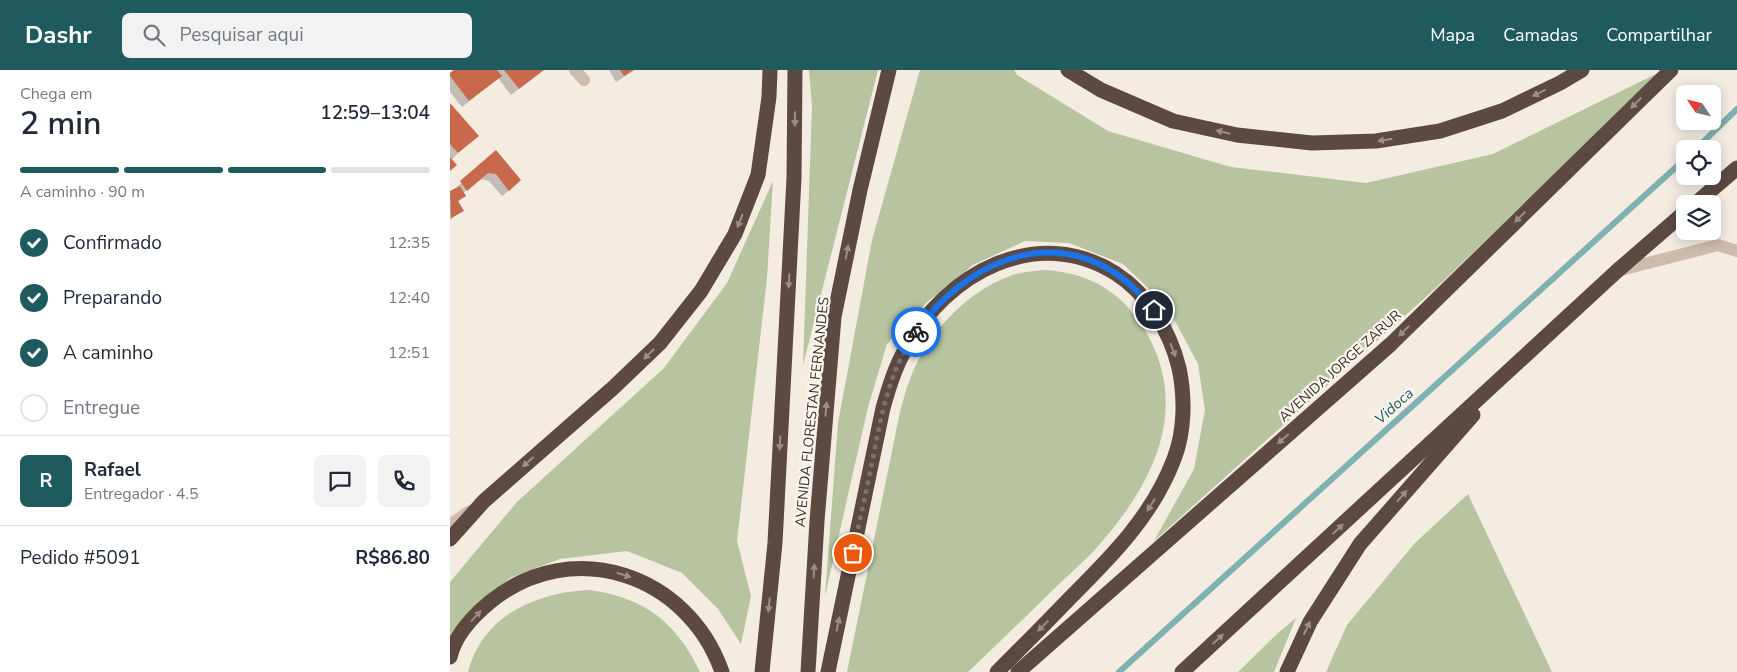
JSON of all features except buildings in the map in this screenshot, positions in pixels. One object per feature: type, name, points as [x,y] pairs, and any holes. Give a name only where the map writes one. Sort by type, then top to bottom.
[{"type":"highway","points":[[450,539],[484,501],[613,388],[660,343],[701,291],[735,234],[758,176],[769,97],[770,70]]},
{"type":"highway","name":"AVENIDA FLORESTAN FERNANDES","points":[[762,672],[775,533],[794,178],[795,70]]},
{"type":"highway","name":"AVENIDA FLORESTAN FERNANDES","points":[[808,672],[817,521],[834,317],[860,190],[889,70]]},
{"type":"highway","points":[[1068,70],[1101,90],[1173,121],[1236,135],[1312,143],[1376,141],[1440,131],[1502,111],[1560,83],[1582,70]]},
{"type":"highway","name":"AVENIDA JORGE ZARUR","points":[[1018,672],[1391,344],[1671,70]]},
{"type":"highway","points":[[1706,195],[1737,168]]},
{"type":"highway","points":[[1182,672],[1617,271],[1676,220]]},
{"type":"highway","points":[[828,672],[883,408],[892,376],[906,346],[925,318],[948,295],[974,275],[1004,259],[1024,254],[1044,252],[1065,254],[1085,258],[1104,266],[1122,277],[1154,310],[1176,357],[1182,382],[1183,408],[1181,433],[1175,458],[1158,494],[1136,528],[1111,558],[998,672]]},
{"type":"highway","points":[[1286,672],[1310,622],[1360,544],[1525,356]]},
{"type":"highway","points":[[450,657],[452,649],[465,628],[481,610],[500,595],[520,583],[543,574],[567,569],[591,569],[615,572],[638,580],[660,591],[679,605],[696,622],[709,642],[722,672]]},
{"type":"street","points":[[575,70],[584,80]]},
{"type":"street","points":[[1617,271],[1718,245],[1737,251]]},
{"type":"street","points":[[450,525],[484,501]]},
{"type":"green space","points":[[809,70],[878,70],[803,365],[812,106]]},
{"type":"green space","points":[[920,70],[1014,70],[1017,75],[1108,131],[1231,167],[1366,183],[1493,154],[1662,71],[1437,287],[1154,541],[1194,469],[1205,410],[1198,364],[1167,306],[1123,264],[1069,243],[1025,241],[973,265],[926,303],[887,344],[868,407],[825,596],[838,423],[872,240]]},
{"type":"green space","points":[[773,181],[767,278],[737,541],[751,596],[741,644],[718,609],[682,573],[627,551],[560,559],[510,578],[461,623],[450,639],[450,582],[517,502],[664,368],[727,283]]},
{"type":"green space","points":[[1045,270],[1077,275],[1104,287],[1127,306],[1146,332],[1159,361],[1165,390],[1165,418],[1159,445],[1149,472],[1118,522],[1099,545],[968,672],[847,672],[900,412],[916,365],[925,348],[948,318],[977,293],[1010,276]]},
{"type":"green space","points":[[1468,494],[1552,672],[1326,672],[1347,625],[1415,543]]},
{"type":"green space","points":[[590,590],[627,599],[657,615],[680,639],[691,654],[700,672],[468,672],[475,652],[485,636],[514,611],[531,602],[550,596]]},
{"type":"green space","points":[[1296,618],[1274,672],[1238,672],[1278,633]]},
{"type":"waterway","name":"Vidoca","points":[[1705,140],[1737,109]]},
{"type":"waterway","name":"Vidoca","points":[[1119,672],[1676,167]]},
{"type":"way so far","points":[[853,553],[883,408],[892,376],[906,346],[916,332]]},
{"type":"route","points":[[916,332],[925,318],[948,295],[974,275],[1004,259],[1044,252],[1085,258],[1104,266],[1122,277],[1154,310]]}]
